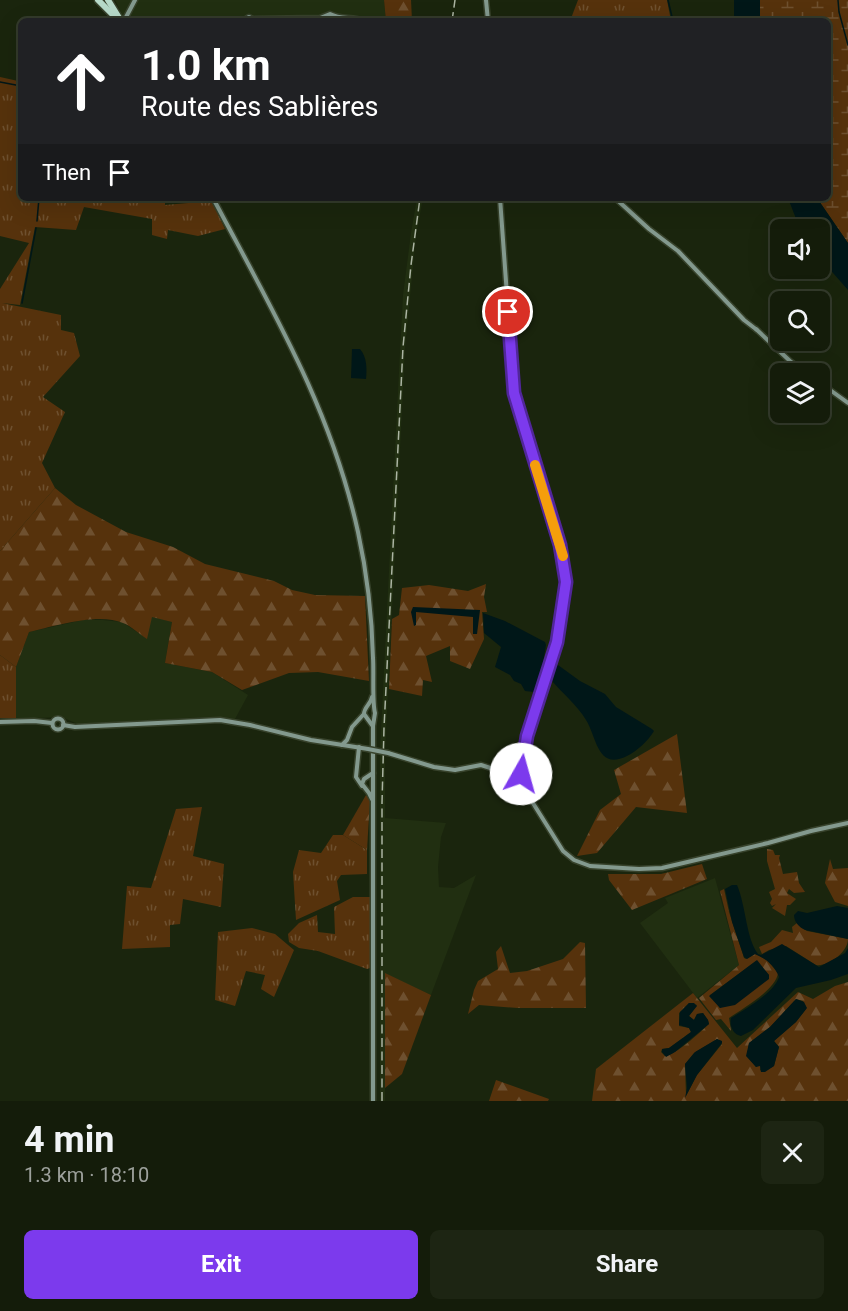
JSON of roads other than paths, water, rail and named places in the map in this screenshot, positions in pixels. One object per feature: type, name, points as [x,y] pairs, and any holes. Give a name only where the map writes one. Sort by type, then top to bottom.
[{"type":"highway","points":[[98,0],[117,18]]},
{"type":"highway","points":[[108,0],[117,18]]},
{"type":"street","points":[[119,18],[135,0]]},
{"type":"street","points":[[486,0],[488,18]]},
{"type":"street","points":[[215,201],[295,353],[315,396],[335,449],[350,500],[361,548],[369,602],[374,670],[372,833]]},
{"type":"street","points":[[500,201],[513,386],[519,414],[560,545],[566,582],[557,642],[516,779]]},
{"type":"street","points":[[618,201],[683,256],[742,317],[793,363]]},
{"type":"street","points":[[830,390],[848,403]]},
{"type":"street","points":[[373,726],[366,717],[371,700],[374,670]]},
{"type":"street","points":[[367,708],[374,709]]},
{"type":"street","points":[[341,745],[347,740],[352,727],[361,719],[374,716]]},
{"type":"street","points":[[0,722],[52,723],[56,729],[60,729],[63,725],[75,727],[220,720],[388,753],[434,767],[455,770],[481,765],[497,768],[516,779],[563,851],[578,863],[604,868],[652,869],[848,823]]},
{"type":"street","points":[[347,740],[353,746]]},
{"type":"street","points":[[516,779],[522,769],[524,746]]},
{"type":"street","points":[[359,747],[357,781],[372,798],[373,1101]]},
{"type":"street","points":[[364,788],[366,778],[373,773]]},
{"type":"street","points":[[357,775],[373,784]]},
{"type":"street","points":[[364,788],[373,784]]},
{"type":"waterway","points":[[668,0],[672,18]]},
{"type":"waterway","points":[[838,0],[848,45]]},
{"type":"waterway","points":[[0,82],[18,85]]},
{"type":"waterway","points":[[37,221],[39,201]]},
{"type":"waterway","points":[[22,303],[36,228]]},
{"type":"railway","points":[[452,18],[455,0]]},
{"type":"railway","points":[[382,1101],[384,728],[403,347],[420,201]]}]
